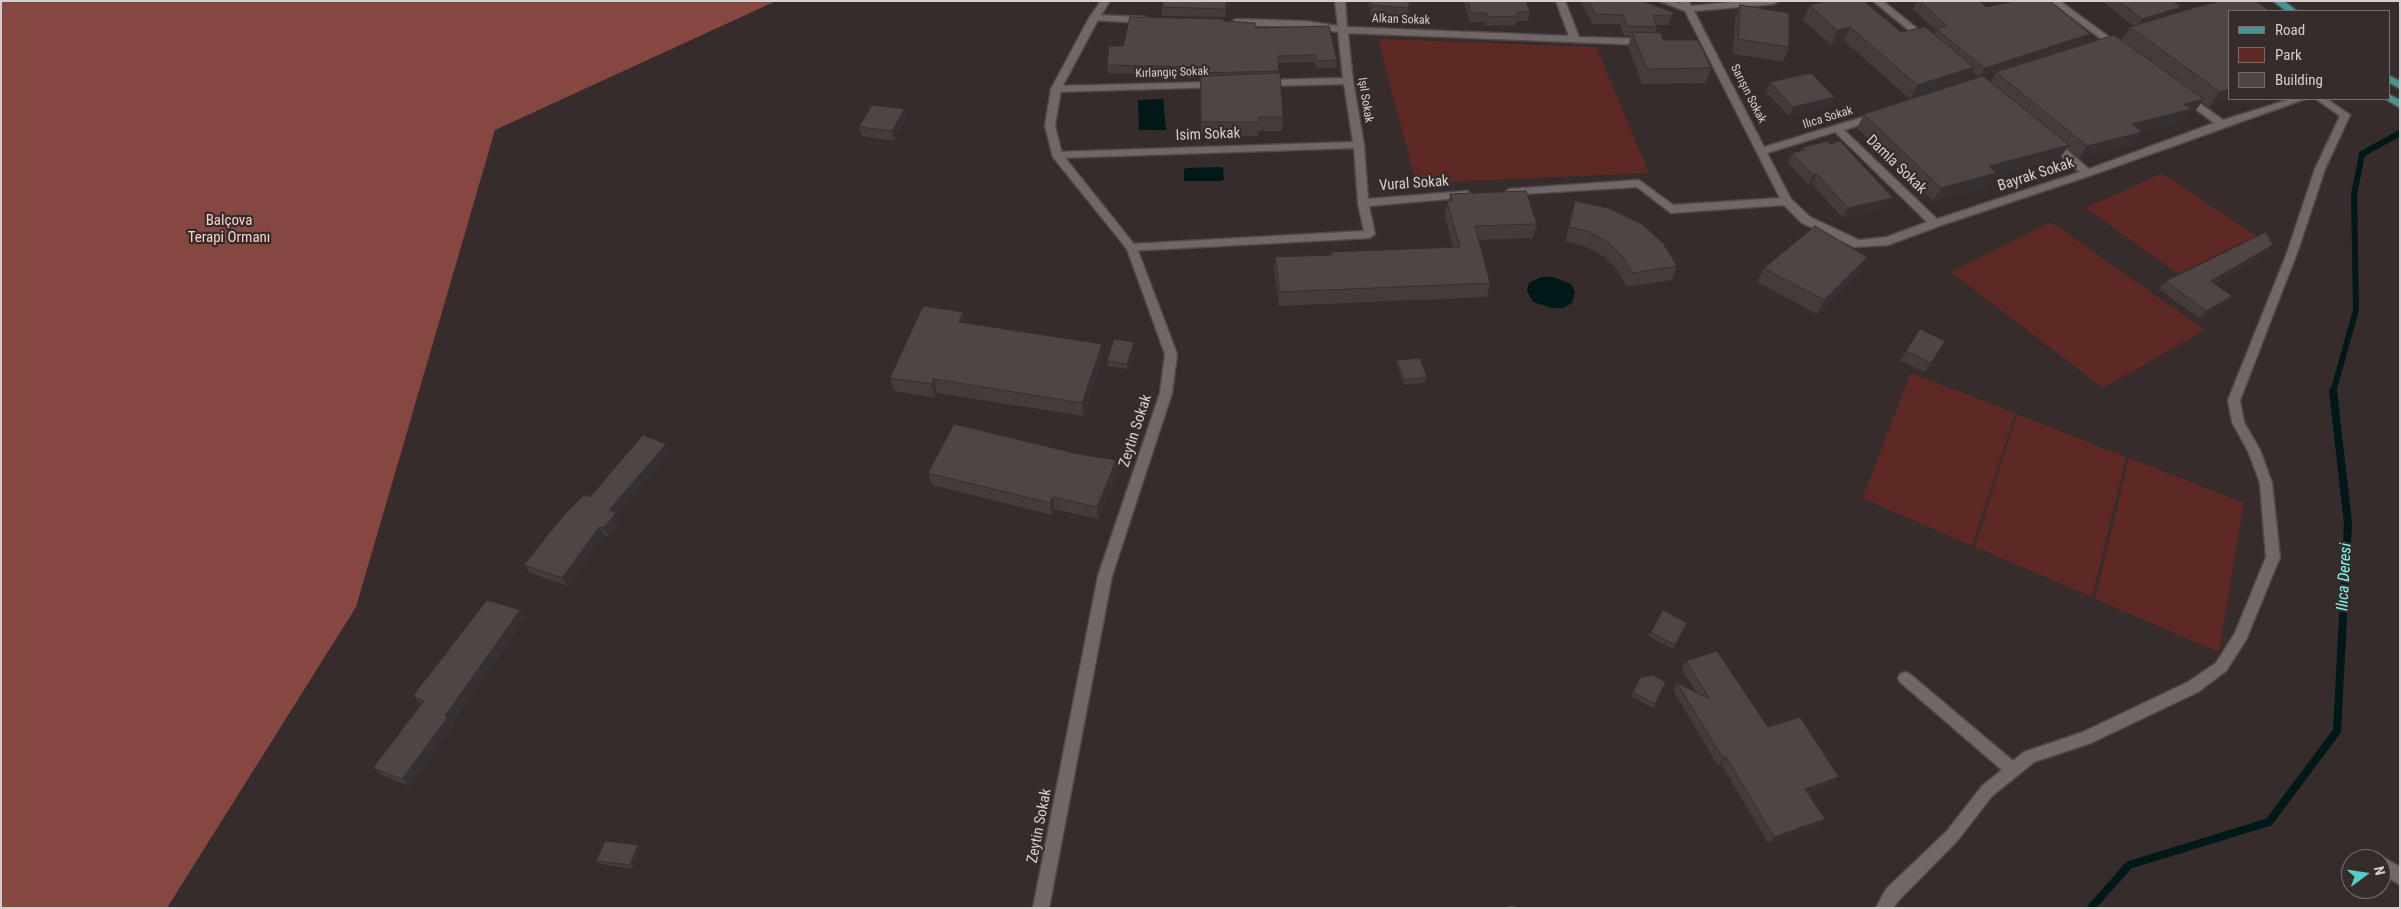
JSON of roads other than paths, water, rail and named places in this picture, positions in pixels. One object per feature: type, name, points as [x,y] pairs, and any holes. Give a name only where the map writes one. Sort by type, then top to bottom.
[{"type":"main road","points":[[2278,1],[2291,10]]},
{"type":"street","name":"Zeytin Sokak","points":[[1041,908],[1105,576],[1166,393],[1171,354],[1132,248],[1057,155],[1050,126],[1056,89],[1094,18],[1106,1]]},
{"type":"street","name":"Işıl Sokak","points":[[1340,1],[1348,81],[1360,145],[1363,202]]},
{"type":"street","points":[[1560,1],[1575,39]]},
{"type":"street","points":[[1663,1],[1686,5],[1774,1]]},
{"type":"street","points":[[1877,1],[1935,48]]},
{"type":"street","points":[[2054,1],[2125,53]]},
{"type":"street","name":"Sarışın Sokak","points":[[1686,5],[1703,44],[1763,151],[1787,201]]},
{"type":"street","points":[[1094,18],[1161,20]]},
{"type":"street","name":"Alkan Sokak","points":[[1228,22],[1305,24],[1344,30],[1653,42]]},
{"type":"street","points":[[1251,84],[1348,81]]},
{"type":"street","name":"Kırlangıç Sokak","points":[[1056,89],[1231,84]]},
{"type":"street","points":[[2174,88],[2222,124]]},
{"type":"street","name":"Bayrak Sokak","points":[[1787,201],[1806,220],[1858,244],[1888,241],[2088,173],[2222,124],[2297,100]]},
{"type":"street","points":[[1884,908],[1892,895],[1952,836],[1987,791],[2029,757],[2086,738],[2193,687],[2221,667],[2241,636],[2273,557],[2266,483],[2254,450],[2238,422],[2234,400],[2292,253],[2320,169],[2345,115],[2322,100]]},
{"type":"street","name":"Ilıca Sokak","points":[[1763,151],[1884,114]]},
{"type":"street","name":"Damla Sokak","points":[[1837,129],[1935,224]]},
{"type":"street","points":[[2044,137],[2088,173]]},
{"type":"street","name":"Isim Sokak","points":[[1057,155],[1360,145]]},
{"type":"street","points":[[1499,193],[1639,183],[1671,209],[1787,201]]},
{"type":"street","name":"Vural Sokak","points":[[1132,248],[1370,234],[1363,202],[1479,195]]},
{"type":"street","points":[[1905,678],[2013,770]]},
{"type":"water","points":[[1163,99],[1166,130],[1139,130],[1138,100]]},
{"type":"water","points":[[1223,168],[1224,179],[1222,181],[1184,181],[1184,169]]},
{"type":"water","points":[[1542,277],[1553,277],[1571,284],[1575,292],[1572,303],[1563,308],[1552,308],[1533,302],[1527,291],[1528,286],[1530,282]]},
{"type":"waterway","name":"Ilıca Deresi","points":[[2333,392],[2356,310],[2354,195],[2362,154],[2400,133]]},
{"type":"waterway","name":"Ilıca Deresi","points":[[2091,908],[2129,865],[2269,822],[2337,731],[2348,523],[2333,392]]},
{"type":"park label","name":"Balçova Terapi Ormanı","points":[[229,230]]}]
